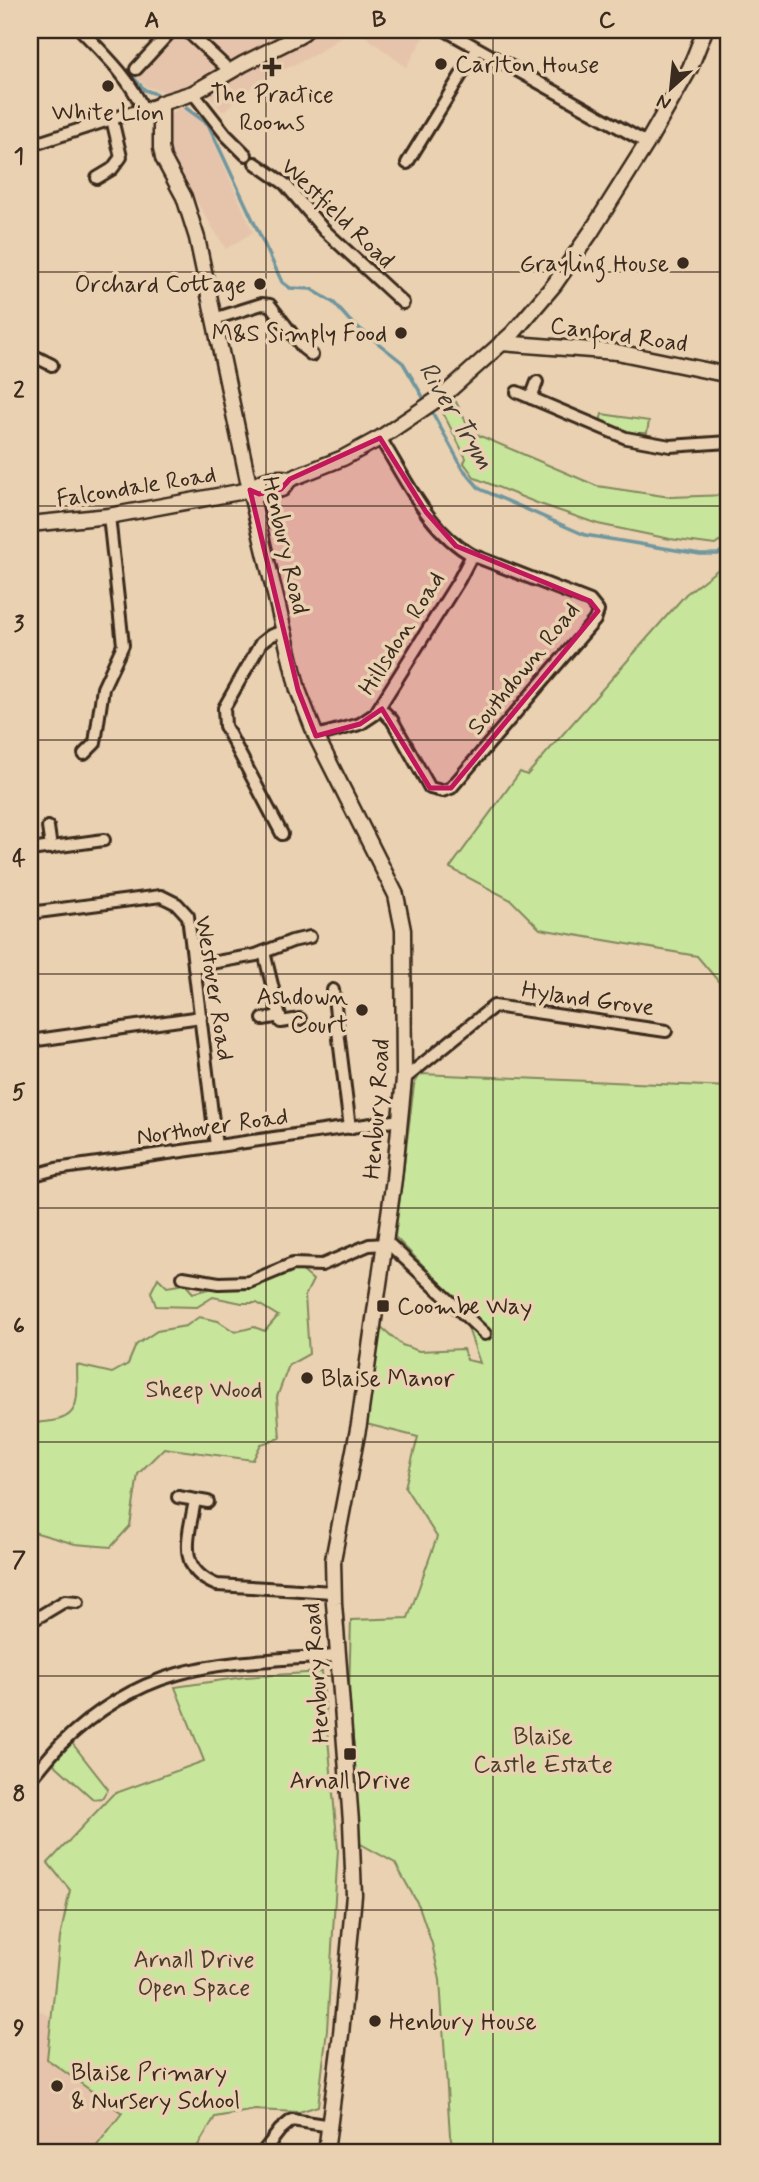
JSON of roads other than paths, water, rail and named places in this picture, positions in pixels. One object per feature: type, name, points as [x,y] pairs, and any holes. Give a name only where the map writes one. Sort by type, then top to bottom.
[{"type":"main road","points":[[161,103],[194,93],[306,30]]},
{"type":"main road","name":"Falcondale Road","points":[[30,524],[109,516],[250,490],[259,494],[282,489],[290,479],[343,458],[380,438],[445,394],[513,333],[554,285],[591,232],[647,142],[698,50],[705,30]]},
{"type":"main road","name":"Falcondale Road","points":[[698,50],[715,30]]},
{"type":"main road","name":"Henbury Road","points":[[161,103],[160,138],[163,158],[184,197],[197,238],[250,490],[298,690],[316,736],[382,862],[401,912],[404,957],[404,1079],[400,1120],[387,1243],[376,1298],[359,1424],[333,1560],[354,1895],[331,2126],[326,2152]]},
{"type":"main road","name":"Canford Road","points":[[501,343],[617,352],[729,375]]},
{"type":"street","points":[[81,30],[124,76],[144,108]]},
{"type":"street","points":[[136,69],[172,30]]},
{"type":"street","points":[[186,30],[230,71]]},
{"type":"street","points":[[445,30],[647,142]]},
{"type":"street","points":[[407,163],[477,49]]},
{"type":"street","name":"Westfield Road","points":[[194,93],[226,135],[251,159],[285,184],[323,229],[403,303]]},
{"type":"street","points":[[30,143],[41,142],[161,103]]},
{"type":"street","points":[[97,178],[112,169],[121,157],[112,118]]},
{"type":"street","name":"Westfield Road","points":[[383,303],[392,293]]},
{"type":"street","points":[[214,319],[262,304],[270,305],[305,352]]},
{"type":"street","points":[[30,354],[52,365]]},
{"type":"street","points":[[531,398],[537,382]]},
{"type":"street","points":[[517,392],[626,438],[670,446],[729,442]]},
{"type":"street","name":"Southdown Road","points":[[380,438],[441,532],[456,546],[472,555],[590,601],[598,611],[595,620],[451,788],[442,791],[430,788],[392,720],[380,708]]},
{"type":"street","points":[[104,757],[88,751],[96,737],[103,688],[123,645],[109,516]]},
{"type":"street","name":"Hillsdon Road","points":[[316,736],[360,724],[375,714],[472,555]]},
{"type":"street","points":[[282,631],[261,643],[224,708],[223,718],[282,834]]},
{"type":"street","points":[[48,827],[51,848]]},
{"type":"street","points":[[30,850],[104,840]]},
{"type":"street","name":"Westover Road","points":[[30,913],[133,898],[166,897],[188,916],[216,1146]]},
{"type":"street","points":[[194,966],[264,952],[310,937]]},
{"type":"street","points":[[264,952],[281,1022],[300,1019]]},
{"type":"street","points":[[333,990],[350,1128]]},
{"type":"street","name":"Hyland Grove","points":[[404,1079],[494,1006],[666,1031]]},
{"type":"street","points":[[263,1019],[280,1016]]},
{"type":"street","points":[[30,1041],[201,1017]]},
{"type":"street","name":"Northover Road","points":[[30,1176],[56,1169],[400,1120]]},
{"type":"street","points":[[183,1277],[195,1284],[249,1282],[293,1264],[322,1265],[369,1245],[387,1243],[485,1334]]},
{"type":"street","points":[[178,1497],[208,1502]]},
{"type":"street","points":[[195,1500],[187,1548],[195,1573],[206,1581],[218,1586],[333,1592]]},
{"type":"street","points":[[30,1622],[63,1596],[78,1602]]},
{"type":"street","points":[[30,1780],[61,1744],[102,1709],[140,1686],[184,1671],[220,1664],[337,1656]]},
{"type":"street","points":[[263,2152],[280,2130],[292,2120],[331,2126]]},
{"type":"waterway","name":"River Trym","points":[[89,30],[106,49]]},
{"type":"waterway","name":"River Trym","points":[[119,62],[145,90],[156,94]]},
{"type":"waterway","name":"River Trym","points":[[186,108],[208,124],[282,282],[290,288],[311,289],[334,303],[349,320],[403,363],[426,402]]},
{"type":"waterway","name":"River Trym","points":[[430,408],[463,469],[480,489],[585,535],[700,554],[718,554],[729,546]]},
{"type":"place","name":"Carlton House","points":[[441,64]]},
{"type":"place","name":"The Practice Rooms","points":[[272,67]]},
{"type":"place","name":"White Lion","points":[[108,86]]},
{"type":"place","name":"Grayling House","points":[[683,263]]},
{"type":"place","name":"Orchard Cottage","points":[[260,284]]},
{"type":"place","name":"M&S Simply Food","points":[[401,333]]},
{"type":"place","name":"Ashdown Court","points":[[362,1010]]},
{"type":"place","name":"Coombe Way","points":[[383,1306]]},
{"type":"place","name":"Blaise Manor","points":[[307,1378]]},
{"type":"place","name":"Arnall Drive","points":[[350,1754]]},
{"type":"place","name":"Henbury House","points":[[375,2021]]},
{"type":"place","name":"Blaise Primary & Nursery School","points":[[57,2086]]},
{"type":"park label","name":"Sheep Wood","points":[[204,1389]]},
{"type":"park label","name":"Blaise Castle Estate","points":[[543,1750]]},
{"type":"park label","name":"Arnall Drive Open Space","points":[[194,1973]]}]
